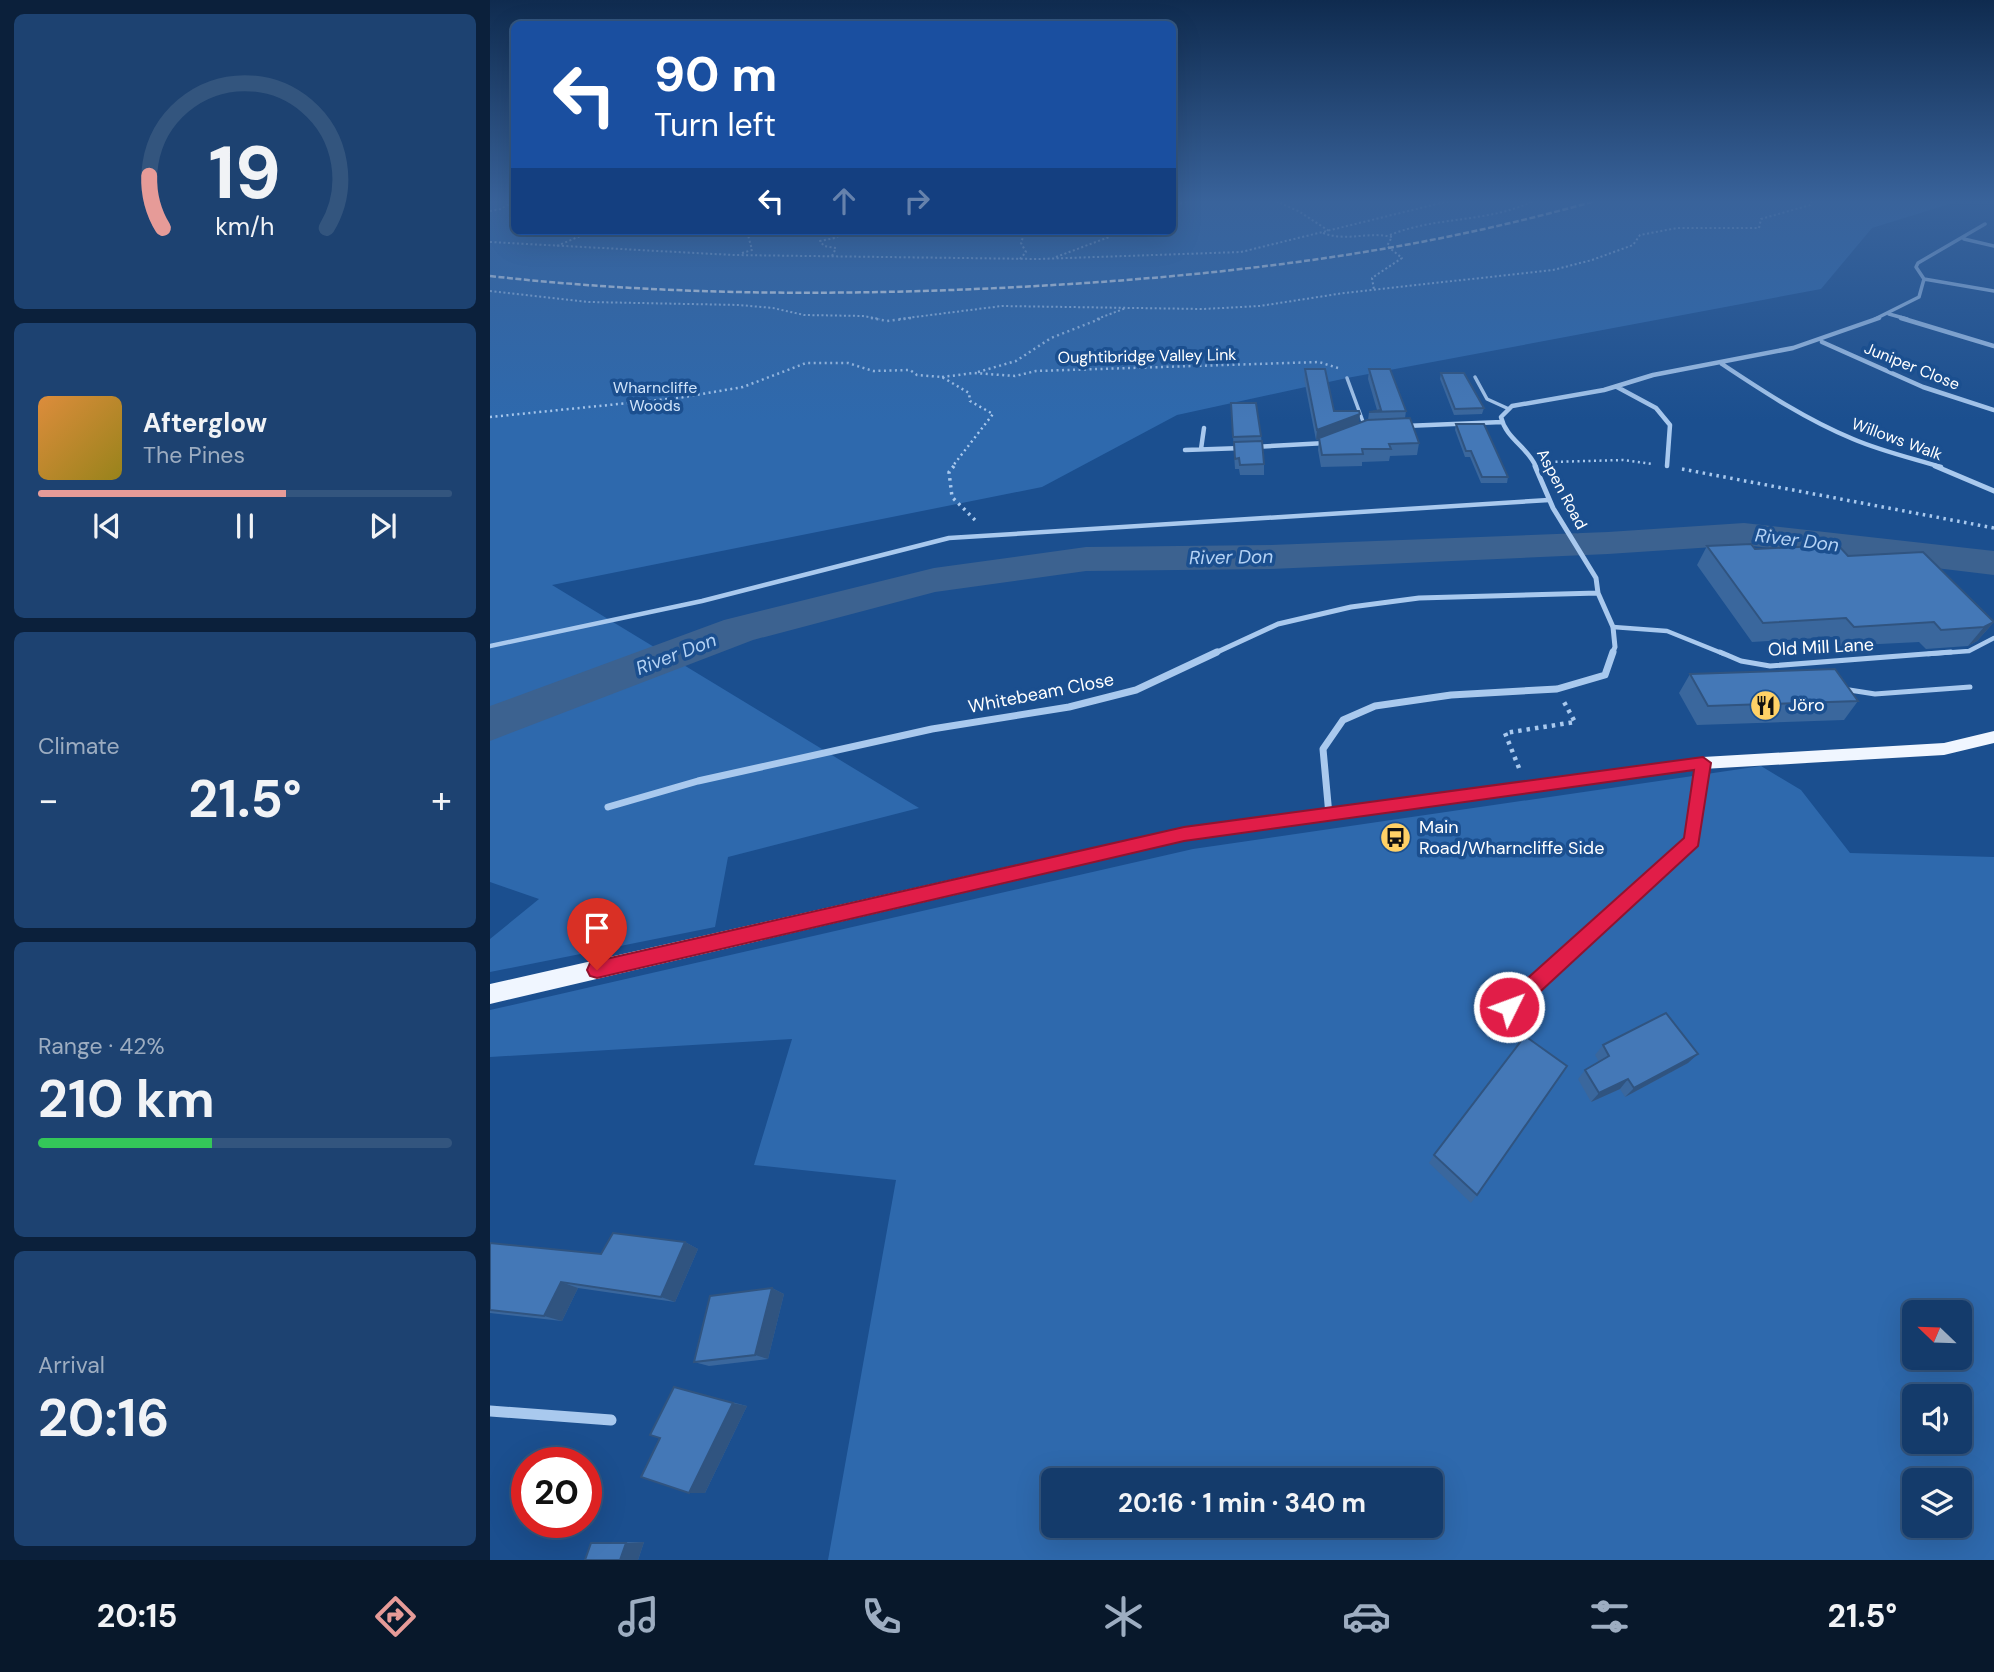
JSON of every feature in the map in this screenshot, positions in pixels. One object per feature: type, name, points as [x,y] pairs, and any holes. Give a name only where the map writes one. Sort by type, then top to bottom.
[{"type":"main road","points":[[490,994],[1184,834],[1703,763],[1944,749],[1994,737]]},
{"type":"street","points":[[1921,274],[1924,279],[1994,291]]},
{"type":"street","points":[[1392,426],[1502,422],[1501,417],[1509,409],[1529,402],[1617,387],[1654,374],[1822,342],[1889,314],[1919,297],[1924,279]]},
{"type":"street","points":[[1889,314],[1994,345]]},
{"type":"street","name":"Juniper Close","points":[[1822,342],[1923,387],[1994,410]]},
{"type":"street","name":"Willows Walk","points":[[1721,363],[1777,400],[1853,439],[1974,479],[1994,491]]},
{"type":"street","points":[[1617,387],[1656,408],[1671,425],[1667,466]]},
{"type":"street","name":"Aspen Road","points":[[1329,815],[1323,749],[1343,720],[1375,706],[1451,695],[1557,690],[1605,675],[1615,647],[1613,627],[1598,593],[1596,578],[1553,508],[1531,455],[1504,430],[1502,422]]},
{"type":"street","points":[[1354,431],[1379,426]]},
{"type":"street","points":[[1201,449],[1204,428]]},
{"type":"street","points":[[1185,450],[1320,445],[1331,440]]},
{"type":"street","name":"Whitebeam Close","points":[[608,807],[698,781],[932,729],[1069,706],[1136,690],[1278,624],[1351,607],[1419,598],[1598,593]]},
{"type":"street","points":[[490,1411],[611,1420]]},
{"type":"lane","points":[[1475,377],[1487,399],[1509,409]]},
{"type":"lane","points":[[1347,378],[1365,427]]},
{"type":"lane","points":[[490,646],[702,601],[949,538],[1549,500]]},
{"type":"lane","name":"Old Mill Lane","points":[[1613,627],[1667,631],[1741,661],[1760,664],[1811,663],[1969,651],[1994,638]]},
{"type":"lane","points":[[1811,663],[1820,671]]},
{"type":"lane","points":[[1839,688],[1875,694],[1970,688]]},
{"type":"lane","points":[[1509,1007],[1692,841],[1703,763]]},
{"type":"path","points":[[490,291],[589,302],[774,308],[804,315],[863,316],[887,321],[995,306],[1203,309],[1260,306],[1376,289],[1372,278],[1378,274]]},
{"type":"path","points":[[1368,290],[1518,274]]},
{"type":"path","points":[[974,373],[1016,361],[1051,338],[1130,307]]},
{"type":"path","name":"Oughtibridge Valley Link","points":[[942,377],[974,373],[1015,376],[1036,371],[1319,362],[1342,369],[1347,378]]},
{"type":"path","points":[[490,417],[678,398],[743,387],[806,363],[848,363],[873,370],[910,370],[917,375],[942,377],[969,393],[970,401],[993,414],[948,472],[952,497],[977,519],[976,537]]},
{"type":"path","points":[[1534,463],[1623,460],[1667,466],[1994,528]]},
{"type":"path","points":[[1527,787],[1505,733],[1575,722]]},
{"type":"green space","name":"Wharncliffe Woods","points":[[490,274],[1834,274],[1821,289],[1347,378],[1177,415],[1042,487],[552,585],[919,808],[728,857],[715,927],[490,972],[490,939],[539,899],[490,882]]},
{"type":"green space","points":[[1761,766],[1801,790],[1850,853],[1994,857],[1994,1560],[828,1560],[896,1180],[754,1165],[792,1039],[490,1057],[490,1010],[1193,849]]},
{"type":"building","points":[[1305,369],[1325,369],[1334,411],[1359,411],[1360,414],[1317,430]]},
{"type":"building","points":[[1369,369],[1390,369],[1406,411],[1369,412],[1381,410]]},
{"type":"building","points":[[1441,373],[1464,373],[1484,408],[1455,409]]},
{"type":"building","points":[[1231,403],[1256,403],[1261,436],[1233,437]]},
{"type":"building","points":[[1410,418],[1419,443],[1389,444],[1391,449],[1362,449],[1363,454],[1322,455],[1319,438],[1367,420]]},
{"type":"building","points":[[1456,424],[1484,424],[1508,477],[1482,477],[1471,451],[1466,451]]},
{"type":"building","points":[[1262,441],[1264,464],[1240,465],[1239,458],[1235,459],[1234,442]]},
{"type":"building","points":[[1751,544],[1755,549],[1838,545],[1848,556],[1923,552],[1994,622],[1984,627],[1941,630],[1934,622],[1854,627],[1846,618],[1763,623],[1707,546]]},
{"type":"building","points":[[1835,669],[1858,701],[1708,706],[1690,674]]},
{"type":"building","points":[[1666,1013],[1698,1054],[1634,1088],[1628,1079],[1599,1093],[1585,1070],[1609,1056],[1603,1045]]},
{"type":"building","points":[[1525,1036],[1567,1066],[1477,1195],[1434,1155]]},
{"type":"building","points":[[613,1233],[685,1242],[661,1297],[561,1282],[544,1316],[490,1310],[490,1243],[601,1254]]},
{"type":"building","points":[[772,1288],[755,1355],[694,1362],[710,1296]]},
{"type":"building","points":[[674,1387],[733,1403],[689,1493],[641,1477],[660,1438],[650,1435]]},
{"type":"building","points":[[591,1543],[626,1543],[620,1560],[585,1560]]},
{"type":"waterway","name":"River Don","points":[[490,724],[739,630],[934,580],[1086,559],[1271,557],[1608,543],[1744,534],[1994,563]]},
{"type":"railway","points":[[490,276],[617,287],[807,293],[999,288],[1195,274]]},
{"type":"place","name":"Jöro","points":[[1765,705]]},
{"type":"place","name":"Main Road/Wharncliffe Side","points":[[1396,837]]},
{"type":"route","points":[[597,970],[1184,834],[1703,763],[1692,841],[1509,1007]]}]
